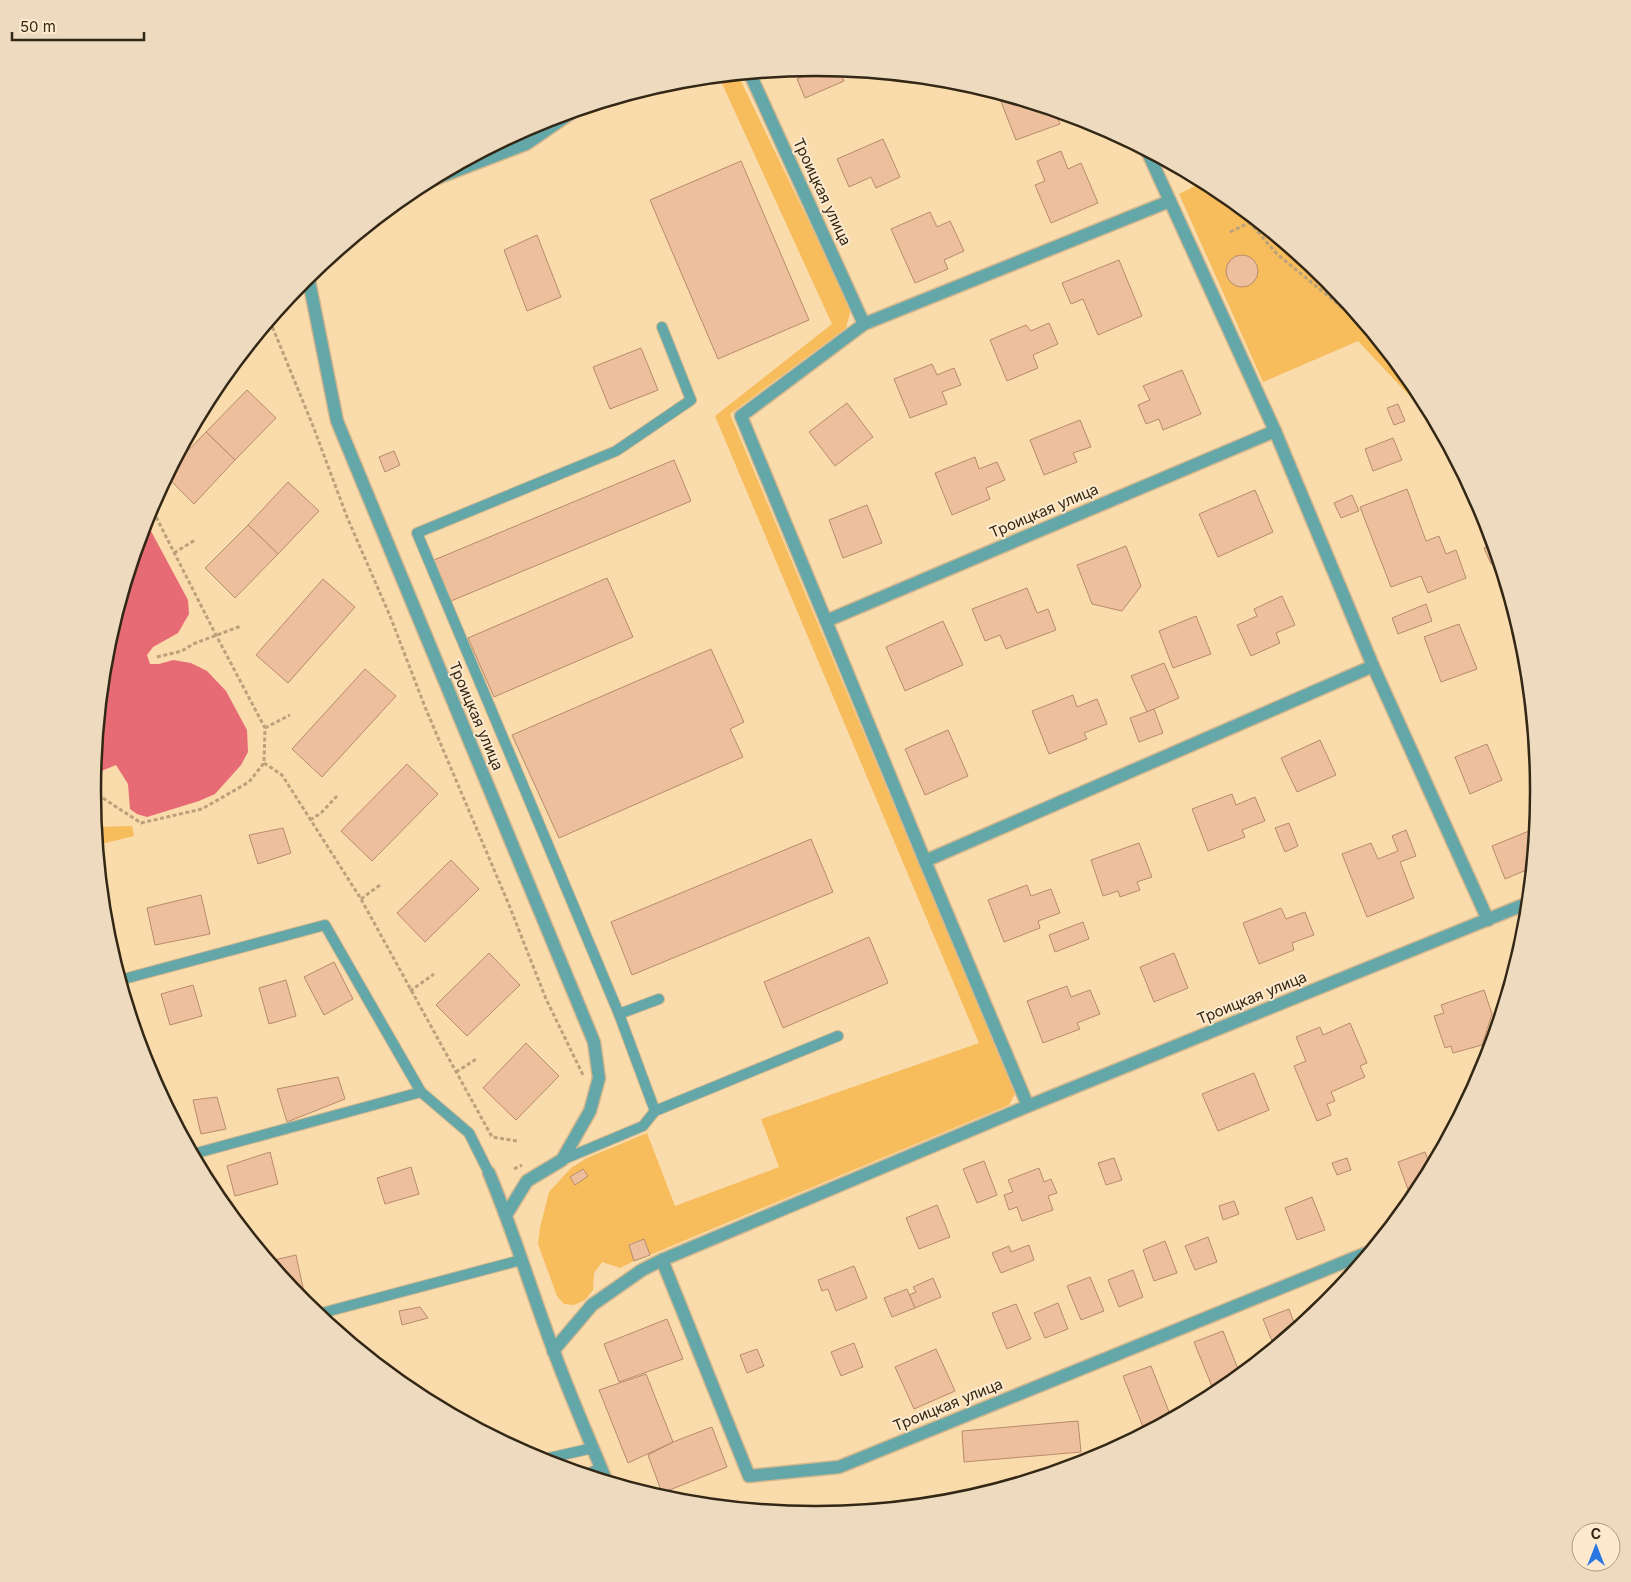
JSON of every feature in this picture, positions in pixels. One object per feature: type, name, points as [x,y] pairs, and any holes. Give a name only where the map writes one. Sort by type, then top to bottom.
[{"type":"street","name":"Троицкая улица","points":[[752,79],[864,324]]},
{"type":"street","points":[[485,157],[526,144],[542,131]]},
{"type":"street","points":[[1152,161],[1275,431],[1373,666],[1488,920]]},
{"type":"street","points":[[1028,1106],[741,416],[864,324],[1170,201]]},
{"type":"street","name":"Троицкая улица","points":[[310,286],[337,421],[570,980],[594,1042],[599,1078],[590,1111],[562,1160]]},
{"type":"street","name":"Троицкая улица","points":[[826,621],[1275,431]]},
{"type":"street","points":[[925,861],[1373,666]]},
{"type":"street","name":"Троицкая улица","points":[[553,1351],[592,1305],[642,1270],[662,1260],[1028,1106],[1521,906]]},
{"type":"street","points":[[506,1214],[527,1181],[562,1160]]},
{"type":"street","points":[[489,1173],[506,1214],[553,1351],[604,1473]]},
{"type":"street","name":"Троицкая улица","points":[[662,1260],[749,1476],[839,1467],[1357,1257]]},
{"type":"lane","points":[[655,1112],[619,1014],[417,533],[616,451],[691,400],[662,327]]},
{"type":"lane","points":[[126,978],[325,925],[421,1092],[469,1133],[489,1173]]},
{"type":"lane","points":[[619,1014],[659,999]]},
{"type":"lane","points":[[562,1160],[643,1126],[655,1112],[838,1036]]},
{"type":"lane","points":[[200,1152],[421,1092]]},
{"type":"lane","points":[[327,1312],[521,1260]]},
{"type":"lane","points":[[559,1458],[593,1448]]},
{"type":"path","points":[[1230,232],[1250,223]]},
{"type":"path","points":[[1251,224],[1277,254],[1338,304]]},
{"type":"path","points":[[273,327],[347,517],[390,616],[429,716],[509,905],[546,999],[584,1081]]},
{"type":"path","points":[[101,797],[141,824],[202,809],[249,782],[264,763],[265,728],[155,516]]},
{"type":"path","points":[[174,553],[196,540]]},
{"type":"path","points":[[158,657],[182,651],[193,644],[241,626]]},
{"type":"path","points":[[265,728],[290,715]]},
{"type":"path","points":[[264,763],[282,775],[361,899],[492,1137],[517,1141]]},
{"type":"path","points":[[310,820],[321,813],[337,796]]},
{"type":"path","points":[[361,899],[380,885]]},
{"type":"path","points":[[410,991],[434,974]]},
{"type":"path","points":[[456,1072],[478,1058]]},
{"type":"path","points":[[514,1169],[523,1165]]},
{"type":"shaded area","points":[[741,80],[851,309],[846,328],[730,414],[1015,1094],[1009,1105],[650,1255],[644,1239],[629,1244],[634,1261],[620,1268],[602,1262],[594,1273],[593,1290],[585,1300],[574,1305],[564,1304],[557,1296],[538,1244],[549,1192],[571,1168],[587,1158],[647,1133],[675,1206],[779,1167],[761,1119],[979,1043],[715,416],[832,324],[721,82]]},
{"type":"shaded area","points":[[1195,186],[1251,224],[1287,254],[1353,320],[1383,356],[1414,400],[1358,341],[1263,382],[1179,194]]},
{"type":"shaded area","points":[[150,530],[188,600],[189,614],[178,633],[153,647],[147,655],[150,664],[159,664],[173,660],[191,663],[207,671],[226,691],[247,730],[248,752],[241,765],[215,794],[199,801],[147,817],[137,814],[130,809],[128,784],[116,765],[101,771],[107,698],[114,652],[125,606]]},
{"type":"shaded area","points":[[132,826],[134,836],[103,844],[102,827]]},
{"type":"building","points":[[816,76],[842,77],[844,81],[805,98],[797,79]]},
{"type":"building","points":[[1001,101],[1058,119],[1060,124],[1016,140]]},
{"type":"building","points":[[883,139],[900,177],[876,188],[871,177],[849,187],[837,159]]},
{"type":"building","points":[[1061,151],[1068,169],[1081,163],[1098,203],[1051,223],[1035,185],[1045,181],[1037,161]]},
{"type":"building","points":[[741,161],[809,320],[718,359],[650,200]]},
{"type":"building","points":[[930,212],[937,227],[950,221],[964,251],[944,260],[948,269],[915,283],[891,229]]},
{"type":"building","points":[[537,235],[561,297],[527,311],[504,250]]},
{"type":"building","points":[[1242,255],[1248,256],[1253,260],[1257,265],[1257,277],[1253,282],[1248,286],[1242,287],[1236,286],[1231,282],[1227,277],[1226,271],[1227,265],[1231,260],[1236,256]]},
{"type":"building","points":[[1119,260],[1142,316],[1098,335],[1083,299],[1071,304],[1062,283]]},
{"type":"building","points":[[1049,323],[1058,344],[1033,355],[1038,368],[1007,381],[990,340],[1026,325],[1031,331]]},
{"type":"building","points":[[641,348],[658,390],[610,409],[593,367]]},
{"type":"building","points":[[932,364],[937,375],[954,368],[961,385],[942,392],[947,404],[910,418],[894,379]]},
{"type":"building","points":[[1182,370],[1201,414],[1163,430],[1159,419],[1146,424],[1138,405],[1150,400],[1143,386]]},
{"type":"building","points":[[247,390],[276,418],[235,460],[206,432]]},
{"type":"building","points":[[847,403],[873,437],[835,466],[809,432]]},
{"type":"building","points":[[1398,404],[1405,421],[1394,425],[1387,408]]},
{"type":"building","points":[[1080,420],[1091,447],[1073,453],[1077,462],[1044,475],[1030,440]]},
{"type":"building","points":[[206,432],[235,460],[194,504],[171,481],[187,451]]},
{"type":"building","points":[[1393,438],[1402,460],[1373,471],[1365,449]]},
{"type":"building","points":[[394,451],[400,465],[385,472],[379,457]]},
{"type":"building","points":[[975,457],[979,469],[997,462],[1005,480],[986,488],[990,499],[952,515],[935,473]]},
{"type":"building","points":[[674,460],[691,501],[451,601],[434,560]]},
{"type":"building","points":[[288,482],[319,511],[278,554],[248,525]]},
{"type":"building","points":[[1407,489],[1426,541],[1439,536],[1446,554],[1456,550],[1466,578],[1428,593],[1421,576],[1391,587],[1360,507]]},
{"type":"building","points":[[1255,490],[1273,532],[1218,557],[1199,514]]},
{"type":"building","points":[[1352,495],[1359,511],[1341,518],[1334,503]]},
{"type":"building","points":[[867,505],[882,543],[843,558],[829,520]]},
{"type":"building","points":[[248,525],[278,554],[235,598],[205,568]]},
{"type":"building","points":[[1126,546],[1141,586],[1122,611],[1092,604],[1077,565]]},
{"type":"building","points":[[1487,547],[1493,563],[1491,564],[1484,548]]},
{"type":"building","points":[[607,578],[633,637],[494,697],[468,638]]},
{"type":"building","points":[[323,579],[355,607],[288,683],[256,655]]},
{"type":"building","points":[[1027,588],[1037,613],[1048,609],[1056,630],[1006,649],[1000,635],[985,641],[972,609]]},
{"type":"building","points":[[1282,596],[1295,625],[1276,633],[1280,643],[1251,656],[1237,625],[1257,616],[1254,609]]},
{"type":"building","points":[[1426,604],[1432,621],[1398,634],[1392,618]]},
{"type":"building","points":[[1196,616],[1211,654],[1173,668],[1159,631]]},
{"type":"building","points":[[943,621],[963,665],[905,691],[886,647]]},
{"type":"building","points":[[1459,624],[1477,669],[1441,682],[1424,637]]},
{"type":"building","points":[[711,649],[744,722],[730,729],[743,757],[559,838],[512,735]]},
{"type":"building","points":[[1164,663],[1179,698],[1147,712],[1131,676]]},
{"type":"building","points":[[365,669],[396,696],[322,777],[292,749]]},
{"type":"building","points":[[1073,695],[1077,707],[1097,699],[1107,724],[1084,733],[1087,739],[1049,754],[1032,711]]},
{"type":"building","points":[[1154,709],[1163,733],[1139,742],[1130,718]]},
{"type":"building","points":[[948,730],[968,776],[925,795],[905,749]]},
{"type":"building","points":[[1320,740],[1336,775],[1297,792],[1281,758]]},
{"type":"building","points":[[1487,744],[1502,780],[1470,794],[1455,757]]},
{"type":"building","points":[[407,764],[438,794],[372,861],[341,831]]},
{"type":"building","points":[[1232,794],[1236,805],[1255,797],[1265,821],[1242,830],[1245,837],[1208,851],[1192,809]]},
{"type":"building","points":[[1289,823],[1298,846],[1285,852],[1275,828]]},
{"type":"building","points":[[283,828],[291,853],[258,864],[249,835]]},
{"type":"building","points":[[1406,830],[1416,856],[1400,862],[1414,898],[1367,917],[1342,854],[1371,843],[1378,859],[1398,851],[1392,836]]},
{"type":"building","points":[[1529,831],[1525,870],[1505,879],[1492,846]]},
{"type":"building","points":[[811,839],[833,892],[632,975],[611,922]]},
{"type":"building","points":[[1139,843],[1152,877],[1137,882],[1140,890],[1120,897],[1118,891],[1103,896],[1091,860]]},
{"type":"building","points":[[451,860],[479,889],[425,942],[397,913]]},
{"type":"building","points":[[1027,885],[1031,896],[1051,889],[1060,913],[1038,921],[1040,928],[1004,942],[988,900]]},
{"type":"building","points":[[201,895],[210,934],[155,945],[147,908]]},
{"type":"building","points":[[1281,908],[1286,919],[1305,912],[1314,935],[1292,943],[1294,950],[1259,964],[1243,923]]},
{"type":"building","points":[[1083,922],[1089,939],[1055,952],[1049,935]]},
{"type":"building","points":[[869,937],[888,983],[783,1028],[764,982]]},
{"type":"building","points":[[489,953],[520,985],[467,1036],[436,1005]]},
{"type":"building","points":[[1174,953],[1188,988],[1154,1002],[1140,967]]},
{"type":"building","points":[[334,962],[353,999],[324,1015],[304,977]]},
{"type":"building","points":[[286,980],[296,1016],[269,1024],[259,988]]},
{"type":"building","points":[[193,985],[202,1016],[170,1025],[161,994]]},
{"type":"building","points":[[1067,986],[1071,997],[1090,990],[1100,1014],[1077,1023],[1080,1029],[1043,1043],[1027,1001]]},
{"type":"building","points":[[1484,990],[1492,1014],[1482,1045],[1453,1053],[1451,1046],[1445,1048],[1434,1016],[1444,1013],[1441,1005]]},
{"type":"building","points":[[1350,1023],[1367,1063],[1360,1066],[1365,1077],[1331,1092],[1335,1101],[1327,1104],[1331,1115],[1317,1121],[1294,1066],[1306,1061],[1296,1037],[1320,1027],[1323,1035]]},
{"type":"building","points":[[526,1043],[559,1076],[516,1120],[483,1088]]},
{"type":"building","points":[[1254,1073],[1269,1110],[1218,1131],[1202,1094]]},
{"type":"building","points":[[338,1077],[345,1099],[287,1122],[277,1089]]},
{"type":"building","points":[[217,1097],[226,1129],[201,1134],[193,1100]]},
{"type":"building","points":[[270,1152],[278,1184],[235,1196],[227,1166]]},
{"type":"building","points":[[1425,1152],[1428,1159],[1408,1190],[1398,1162]]},
{"type":"building","points":[[1114,1158],[1122,1180],[1106,1185],[1098,1163]]},
{"type":"building","points":[[1347,1158],[1351,1170],[1337,1175],[1332,1163]]},
{"type":"building","points":[[984,1161],[997,1195],[977,1203],[963,1169]]},
{"type":"building","points":[[411,1167],[419,1194],[385,1204],[377,1178]]},
{"type":"building","points":[[1039,1168],[1044,1182],[1051,1179],[1057,1193],[1048,1196],[1053,1210],[1022,1221],[1017,1207],[1009,1210],[1004,1195],[1013,1192],[1008,1180]]},
{"type":"building","points":[[583,1169],[588,1176],[575,1185],[570,1177]]},
{"type":"building","points":[[1312,1197],[1325,1230],[1297,1240],[1285,1208]]},
{"type":"building","points":[[1234,1201],[1239,1214],[1223,1220],[1219,1206]]},
{"type":"building","points":[[937,1205],[950,1237],[919,1249],[906,1218]]},
{"type":"building","points":[[1208,1237],[1217,1262],[1195,1270],[1185,1246]]},
{"type":"building","points":[[644,1239],[650,1255],[634,1261],[629,1245]]},
{"type":"building","points":[[1165,1241],[1177,1273],[1154,1281],[1143,1250]]},
{"type":"building","points":[[1029,1245],[1034,1260],[1001,1273],[992,1253],[1009,1246],[1011,1252]]},
{"type":"building","points":[[296,1255],[303,1289],[278,1262],[276,1260]]},
{"type":"building","points":[[854,1266],[867,1298],[836,1311],[828,1289],[822,1291],[818,1280]]},
{"type":"building","points":[[1133,1270],[1143,1297],[1119,1307],[1108,1280]]},
{"type":"building","points":[[1090,1277],[1104,1311],[1081,1320],[1067,1286]]},
{"type":"building","points":[[933,1278],[941,1297],[915,1308],[909,1295],[916,1292],[913,1287]]},
{"type":"building","points":[[907,1289],[915,1308],[892,1317],[884,1298]]},
{"type":"building","points":[[1058,1303],[1068,1329],[1045,1338],[1034,1313]]},
{"type":"building","points":[[1016,1304],[1031,1339],[1007,1349],[992,1313]]},
{"type":"building","points":[[420,1307],[428,1318],[402,1325],[399,1311]]},
{"type":"building","points":[[1289,1309],[1294,1322],[1272,1341],[1263,1319]]},
{"type":"building","points":[[667,1319],[683,1359],[619,1382],[604,1344]]},
{"type":"building","points":[[1223,1331],[1237,1368],[1212,1386],[1194,1342]]},
{"type":"building","points":[[854,1343],[863,1367],[841,1376],[831,1352]]},
{"type":"building","points":[[757,1349],[764,1366],[747,1373],[740,1355]]},
{"type":"building","points":[[936,1349],[955,1391],[914,1409],[895,1367]]},
{"type":"building","points":[[1151,1366],[1169,1412],[1143,1426],[1123,1376]]},
{"type":"building","points":[[646,1374],[673,1442],[628,1463],[599,1390]]},
{"type":"building","points":[[1078,1421],[1081,1452],[964,1462],[962,1431]]},
{"type":"building","points":[[712,1427],[727,1467],[669,1490],[660,1488],[648,1455],[673,1442]]}]
